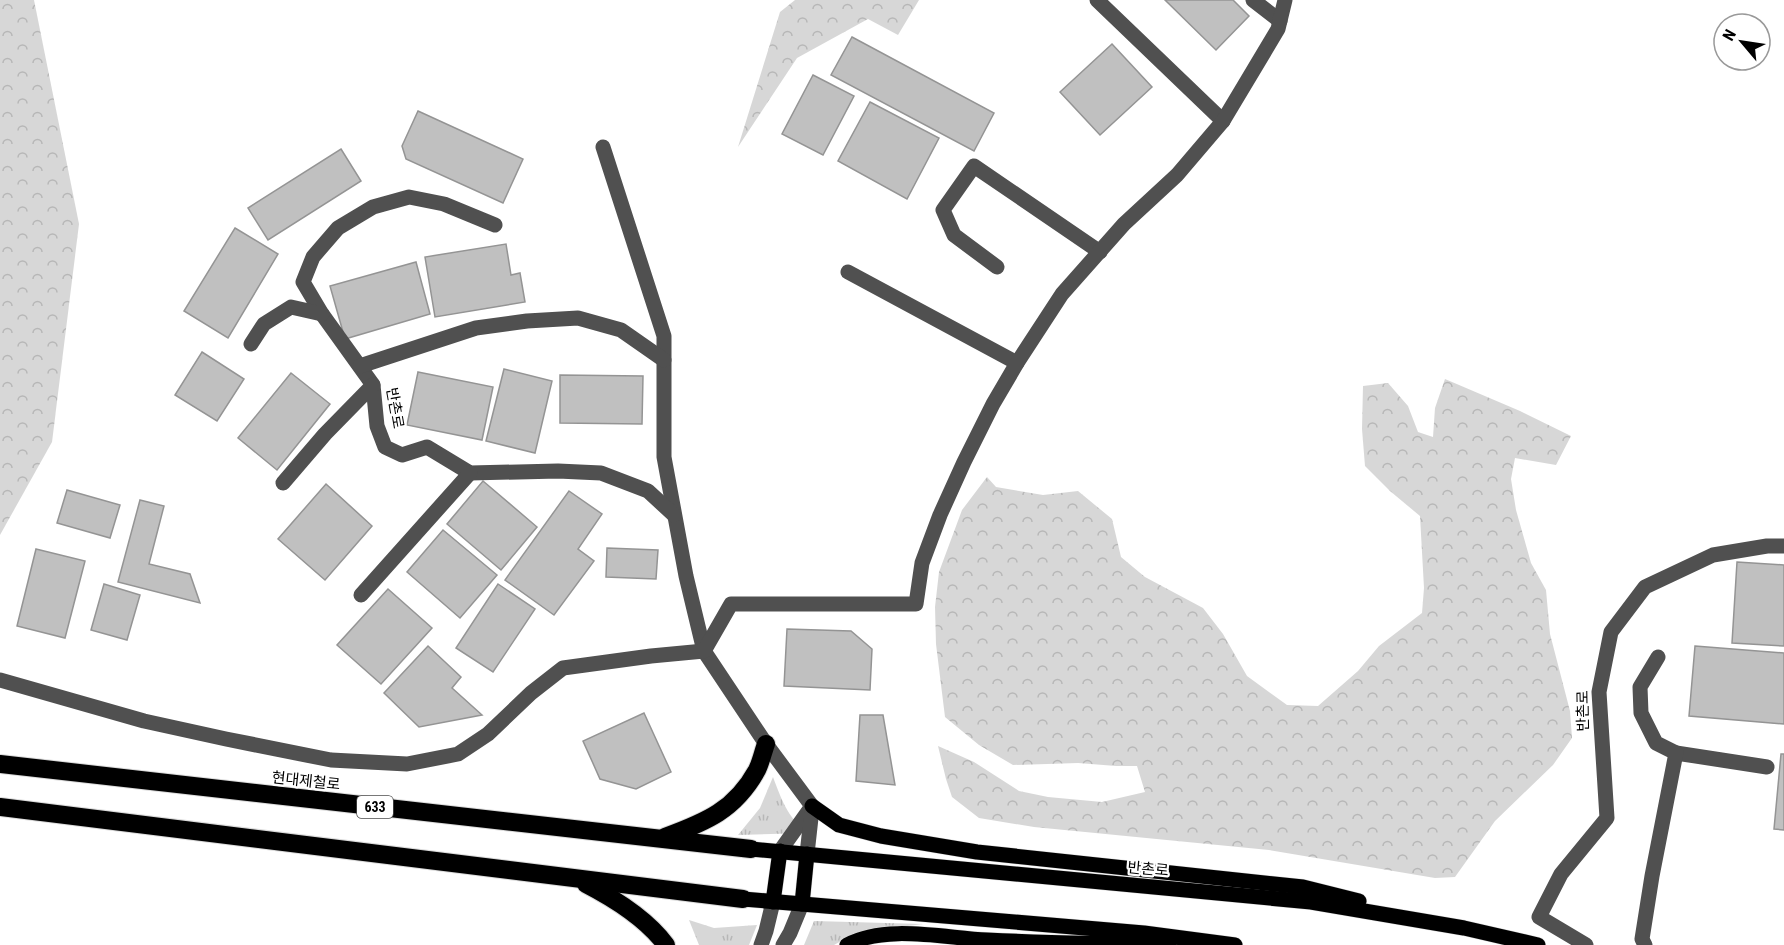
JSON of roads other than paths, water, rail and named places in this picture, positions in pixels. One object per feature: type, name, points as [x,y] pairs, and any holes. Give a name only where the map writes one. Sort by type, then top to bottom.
[{"type":"highway","points":[[661,839],[712,818],[729,806],[757,769],[766,744]]},
{"type":"highway","name":"현대제철로","points":[[0,764],[751,849]]},
{"type":"highway","points":[[0,807],[743,899]]},
{"type":"highway","points":[[576,879],[611,897],[635,915],[666,945]]},
{"type":"main road","points":[[812,806],[839,825],[881,836],[976,852],[1303,887],[1464,928]]},
{"type":"main road","name":"반촌로","points":[[751,849],[1311,902],[1464,928],[1538,945]]},
{"type":"main road","points":[[773,902],[780,851]]},
{"type":"main road","points":[[802,904],[807,854]]},
{"type":"main road","points":[[743,899],[1144,933],[1233,945]]},
{"type":"main road","points":[[847,945],[877,935],[901,934],[936,941],[1233,945]]},
{"type":"street","points":[[1097,0],[1223,121]]},
{"type":"street","points":[[1253,0],[1280,21]]},
{"type":"street","points":[[704,651],[730,604],[916,604],[922,563],[940,515],[964,462],[1017,363],[1062,294],[1124,224],[1178,175],[1223,121],[1278,29],[1285,0]]},
{"type":"street","points":[[603,147],[664,336],[664,457],[686,576],[704,651],[766,744],[812,806],[807,854]]},
{"type":"street","points":[[997,267],[954,235],[942,210],[974,166],[1100,252]]},
{"type":"street","name":"반촌로","points":[[470,473],[427,447],[402,455],[385,447],[377,426],[373,385],[322,314],[303,282],[313,257],[338,228],[373,207],[409,197],[444,204],[495,225]]},
{"type":"street","points":[[848,272],[1017,363]]},
{"type":"street","points":[[251,344],[264,324],[291,307],[322,314]]},
{"type":"street","points":[[360,366],[476,328],[527,321],[579,318],[621,330],[664,360]]},
{"type":"street","points":[[283,483],[325,434],[373,385]]},
{"type":"street","points":[[361,595],[470,473],[558,471],[601,473],[648,491],[674,515]]},
{"type":"street","name":"반촌로","points":[[1586,945],[1539,917],[1560,874],[1607,818],[1599,692],[1611,632],[1645,587],[1713,555],[1767,546],[1784,546]]},
{"type":"street","points":[[0,680],[144,721],[226,739],[331,759],[407,764],[458,754],[488,734],[531,693],[563,668],[704,651]]},
{"type":"street","points":[[1658,657],[1640,687],[1641,713],[1656,743],[1676,753],[1767,767]]},
{"type":"street","points":[[1645,945],[1642,939],[1652,876],[1676,753]]},
{"type":"street","points":[[780,851],[812,806]]},
{"type":"street","points":[[760,945],[769,922],[773,902]]},
{"type":"street","points":[[783,945],[802,904]]}]
